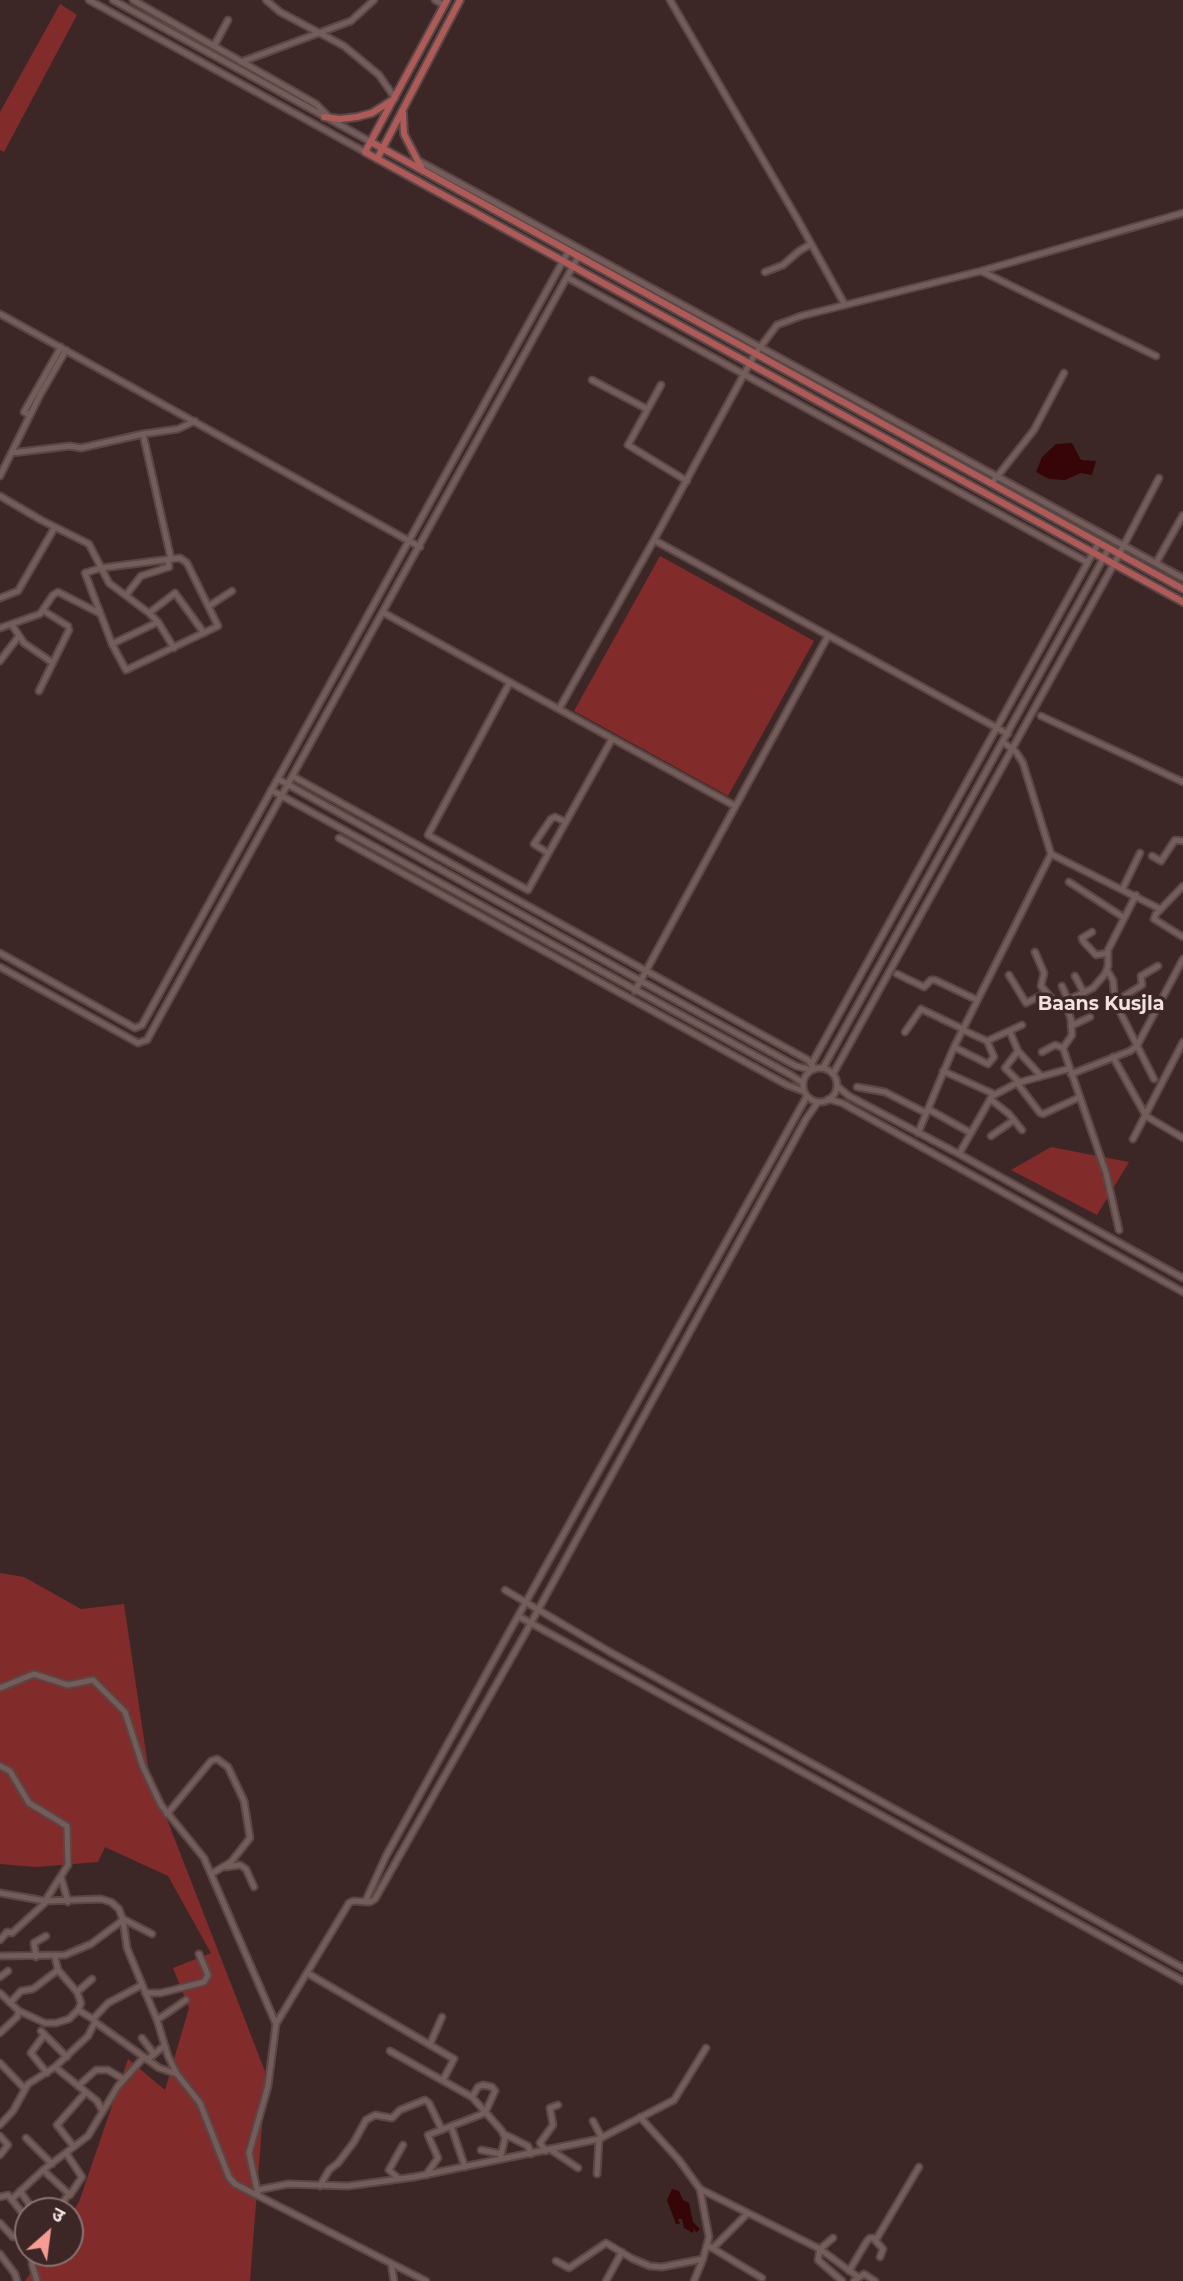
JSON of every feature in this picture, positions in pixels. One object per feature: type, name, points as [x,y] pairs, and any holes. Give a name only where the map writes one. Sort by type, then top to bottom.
[{"type":"main road","points":[[377,159],[460,0]]},
{"type":"main road","points":[[446,3],[365,152],[1183,602]]},
{"type":"main road","points":[[327,118],[365,115],[395,99]]},
{"type":"main road","points":[[404,108],[404,134],[424,172]]},
{"type":"main road","points":[[371,142],[1183,589]]},
{"type":"street","points":[[89,0],[365,152]]},
{"type":"street","points":[[113,0],[371,142]]},
{"type":"street","points":[[133,0],[316,104],[327,118]]},
{"type":"street","points":[[266,0],[280,12],[344,46],[379,75],[395,99]]},
{"type":"street","points":[[241,62],[351,21],[374,0]]},
{"type":"street","points":[[435,0],[446,3]]},
{"type":"street","points":[[670,0],[845,305]]},
{"type":"street","points":[[214,46],[228,20]]},
{"type":"street","points":[[416,160],[1183,578]]},
{"type":"street","points":[[559,709],[755,354],[771,331],[782,322],[981,271],[1183,213]]},
{"type":"street","points":[[765,272],[783,265],[811,244]]},
{"type":"street","points":[[138,1043],[138,1028],[568,251]]},
{"type":"street","points":[[0,967],[138,1043],[147,1040],[578,257]]},
{"type":"street","points":[[981,271],[1156,356]]},
{"type":"street","points":[[568,278],[1087,562]]},
{"type":"street","points":[[0,314],[420,547]]},
{"type":"street","points":[[0,476],[30,415],[24,412],[64,349]]},
{"type":"street","points":[[992,483],[1034,430],[1064,373]]},
{"type":"street","points":[[592,380],[647,410]]},
{"type":"street","points":[[661,385],[628,444],[687,481]]},
{"type":"street","points":[[12,453],[69,446],[81,448],[178,429],[195,421]]},
{"type":"street","points":[[126,595],[141,576],[169,567],[143,434]]},
{"type":"street","points":[[833,1074],[1120,554],[1159,478]]},
{"type":"street","points":[[0,496],[89,544],[109,583],[149,613],[174,648]]},
{"type":"street","points":[[1156,564],[1183,515]]},
{"type":"street","points":[[0,598],[18,591],[55,527]]},
{"type":"street","points":[[654,540],[1008,734]]},
{"type":"street","points":[[365,1902],[386,1856],[805,1093],[805,1077],[813,1067],[1099,542]]},
{"type":"street","points":[[823,1068],[1109,548]]},
{"type":"street","points":[[180,558],[187,564],[218,626],[125,670],[84,577],[87,571],[100,568],[180,558]]},
{"type":"street","points":[[209,606],[232,591]]},
{"type":"street","points":[[0,628],[37,616],[58,592],[101,614]]},
{"type":"street","points":[[149,613],[175,593],[204,633]]},
{"type":"street","points":[[39,691],[69,628],[44,611]]},
{"type":"street","points":[[384,613],[735,806]]},
{"type":"street","points":[[112,644],[158,622]]},
{"type":"street","points":[[12,625],[24,643],[53,663]]},
{"type":"street","points":[[0,661],[19,636]]},
{"type":"street","points":[[635,991],[828,636]]},
{"type":"street","points":[[510,682],[428,835],[528,890],[612,739]]},
{"type":"street","points":[[1041,716],[1181,781],[1183,773]]},
{"type":"street","points":[[918,1133],[954,1047],[1051,854],[1023,763],[1012,747],[1003,742]]},
{"type":"street","points":[[294,777],[646,971],[813,1067]]},
{"type":"street","points":[[278,779],[288,787],[796,1066],[823,1068],[833,1074],[837,1086],[849,1096],[1183,1278]]},
{"type":"street","points":[[271,790],[803,1083]]},
{"type":"street","points":[[548,853],[534,844],[551,818],[566,822]]},
{"type":"street","points":[[344,830],[338,841],[387,865],[818,1101],[828,1099],[842,1104],[1183,1292]]},
{"type":"street","points":[[1152,856],[1161,861],[1175,840],[1183,841]]},
{"type":"street","points":[[1123,888],[1140,853]]},
{"type":"street","points":[[1051,854],[1160,909]]},
{"type":"street","points":[[387,865],[391,857]]},
{"type":"street","points":[[1069,882],[1123,917]]},
{"type":"street","points":[[1183,886],[1154,915],[1154,920],[1180,936],[1183,928]]},
{"type":"street","points":[[1035,952],[1044,973],[1041,984],[1054,1001],[1067,1002],[1093,988],[1107,971],[1108,953],[1123,917],[1136,895]]},
{"type":"street","points":[[1092,932],[1082,939],[1090,950],[1096,955],[1108,953]]},
{"type":"street","points":[[0,953],[138,1028]]},
{"type":"street","points":[[959,1154],[992,1096],[1018,1083],[1070,1071],[1137,1046],[1183,959]]},
{"type":"street","points":[[1115,1002],[1142,985],[1140,976],[1158,966]]},
{"type":"street","points":[[1107,971],[1113,980],[1115,1002],[1154,1079]]},
{"type":"street","points":[[897,974],[924,987],[931,980],[935,980],[977,1000]]},
{"type":"street","points":[[1009,975],[1026,1003],[1046,993]]},
{"type":"street","points":[[1075,976],[1084,993]]},
{"type":"street","points":[[1062,986],[1072,1036],[1063,1048]]},
{"type":"street","points":[[905,1032],[921,1009],[987,1041],[995,1055],[988,1064],[954,1047]]},
{"type":"street","points":[[1071,1026],[1090,1017]]},
{"type":"street","points":[[987,1041],[1022,1026]]},
{"type":"street","points":[[1010,1032],[1018,1051],[1041,1076]]},
{"type":"street","points":[[1133,1139],[1183,1042]]},
{"type":"street","points":[[1042,1052],[1055,1045],[1063,1048]]},
{"type":"street","points":[[1063,1048],[1105,1173],[1119,1230]]},
{"type":"street","points":[[1018,1051],[1005,1068],[1040,1113],[1080,1097]]},
{"type":"street","points":[[1113,1057],[1146,1116],[1183,1139]]},
{"type":"street","points":[[943,1071],[992,1096],[1021,1129]]},
{"type":"street","points":[[828,1099],[837,1086]]},
{"type":"street","points":[[857,1087],[885,1092],[971,1133]]},
{"type":"street","points":[[426,2281],[266,2201],[258,2192],[249,2153],[268,2086],[276,2024],[349,1903],[375,1899],[818,1101]]},
{"type":"street","points":[[991,1136],[1014,1120]]},
{"type":"street","points":[[980,1180],[986,1169]]},
{"type":"street","points":[[505,1590],[610,1653],[1183,1968]]},
{"type":"street","points":[[519,1616],[1183,1981]]},
{"type":"street","points":[[604,1663],[610,1653]]},
{"type":"street","points":[[0,1688],[34,1674],[68,1685],[90,1680],[97,1682],[125,1712],[143,1767],[167,1814],[204,1858],[276,2024]]},
{"type":"street","points":[[167,1814],[211,1761],[223,1761],[244,1801],[250,1834],[247,1843],[231,1861],[211,1874]]},
{"type":"street","points":[[0,1766],[10,1771],[29,1803],[67,1826],[68,1865],[46,1901],[12,1933],[8,1931],[1,1934]]},
{"type":"street","points":[[223,1867],[242,1866],[254,1887]]},
{"type":"street","points":[[61,1877],[68,1902]]},
{"type":"street","points":[[0,1893],[46,1901],[106,1900],[119,1909],[127,1948],[157,2020],[164,2046],[177,2074],[200,2103],[229,2177],[244,2190],[258,2192],[285,2185],[348,2186],[399,2179],[600,2138],[674,2099],[706,2048]]},
{"type":"street","points":[[123,1919],[152,1934]]},
{"type":"street","points":[[0,1956],[55,1957],[88,1946],[123,1919]]},
{"type":"street","points":[[36,1956],[34,1943],[46,1936]]},
{"type":"street","points":[[145,1993],[161,1993],[204,1982],[208,1975],[199,1954]]},
{"type":"street","points":[[0,1993],[19,2011],[50,2024],[69,2019],[78,2010],[81,2001],[77,1992],[58,1970],[55,1957]]},
{"type":"street","points":[[0,1977],[8,1970]]},
{"type":"street","points":[[10,2003],[21,1991],[33,1989],[58,1970]]},
{"type":"street","points":[[307,1973],[455,2059],[443,2080]]},
{"type":"street","points":[[77,1992],[92,1979]]},
{"type":"street","points":[[2,2120],[16,2107],[24,2088],[55,2067],[88,2036],[94,2021],[108,2003],[142,1985]]},
{"type":"street","points":[[157,2020],[186,2000]]},
{"type":"street","points":[[78,2010],[159,2068],[177,2074]]},
{"type":"street","points":[[0,2033],[17,2017],[19,2011]]},
{"type":"street","points":[[430,2044],[442,2017]]},
{"type":"street","points":[[47,2073],[31,2053],[43,2033],[67,2057]]},
{"type":"street","points":[[142,2038],[154,2054]]},
{"type":"street","points":[[12,2199],[43,2170],[88,2136],[123,2080],[164,2046]]},
{"type":"street","points":[[390,2051],[472,2097],[503,2133],[528,2146],[531,2154]]},
{"type":"street","points":[[0,2063],[24,2088]]},
{"type":"street","points":[[55,2067],[86,2092],[102,2110]]},
{"type":"street","points":[[78,2086],[96,2070],[111,2071],[123,2080]]},
{"type":"street","points":[[426,2175],[438,2158],[427,2137],[485,2113],[495,2091],[492,2087],[483,2085],[478,2087],[472,2097]]},
{"type":"street","points":[[74,2147],[57,2125],[86,2092]]},
{"type":"street","points":[[320,2186],[329,2170],[354,2142],[366,2120],[375,2115],[392,2118],[400,2110],[425,2100],[442,2130]]},
{"type":"street","points":[[558,2105],[550,2108],[553,2124],[540,2143],[578,2168]]},
{"type":"street","points":[[640,2117],[679,2160],[700,2189],[710,2246]]},
{"type":"street","points":[[593,2122],[600,2138],[597,2174]]},
{"type":"street","points":[[451,2126],[465,2167]]},
{"type":"street","points":[[500,2157],[505,2138],[503,2133]]},
{"type":"street","points":[[0,2136],[8,2145],[0,2155]]},
{"type":"street","points":[[26,2138],[52,2164]]},
{"type":"street","points":[[399,2179],[389,2170],[403,2145]]},
{"type":"street","points":[[481,2150],[500,2157]]},
{"type":"street","points":[[43,2170],[70,2195],[82,2177],[66,2154]]},
{"type":"street","points":[[875,2240],[919,2167]]},
{"type":"street","points":[[700,2189],[820,2249],[856,2279],[866,2274],[875,2281]]},
{"type":"street","points":[[20,2191],[24,2197]]},
{"type":"street","points":[[0,2197],[8,2195],[14,2202]]},
{"type":"street","points":[[694,2281],[710,2246],[748,2213]]},
{"type":"street","points":[[0,2222],[13,2237]]},
{"type":"street","points":[[833,2238],[820,2249],[818,2260],[842,2281]]},
{"type":"street","points":[[849,2271],[870,2238],[883,2249],[880,2257]]},
{"type":"street","points":[[556,2261],[569,2268],[606,2243],[633,2259],[656,2266],[703,2259]]},
{"type":"street","points":[[710,2246],[762,2278]]},
{"type":"street","points":[[606,2281],[622,2252]]},
{"type":"street","points":[[0,2254],[17,2281]]},
{"type":"street","points":[[391,2263],[394,2281]]},
{"type":"shaded area","points":[[60,4],[77,15],[4,152],[0,150],[0,112]]},
{"type":"shaded area","points":[[1072,443],[1081,460],[1096,461],[1092,475],[1081,473],[1065,480],[1049,479],[1036,472],[1042,457],[1056,444]]},
{"type":"shaded area","points":[[660,556],[814,641],[728,796],[574,711]]},
{"type":"shaded area","points":[[1051,1147],[1129,1162],[1097,1215],[1011,1170]]},
{"type":"shaded area","points":[[0,1573],[24,1577],[81,1609],[124,1604],[149,1773],[266,2074],[250,2281],[25,2281],[34,2267],[84,2267],[84,2197],[81,2197],[128,2059],[165,2090],[189,2008],[173,1968],[211,1953],[168,1876],[105,1847],[98,1862],[36,1867],[0,1864]]},
{"type":"shaded area","points":[[672,2189],[679,2191],[683,2200],[689,2203],[693,2222],[700,2229],[696,2233],[694,2228],[693,2233],[684,2228],[682,2219],[678,2219],[680,2224],[676,2224],[667,2200]]},
{"type":"district","name":"Baans Kusjla","points":[[1101,1004]]}]
